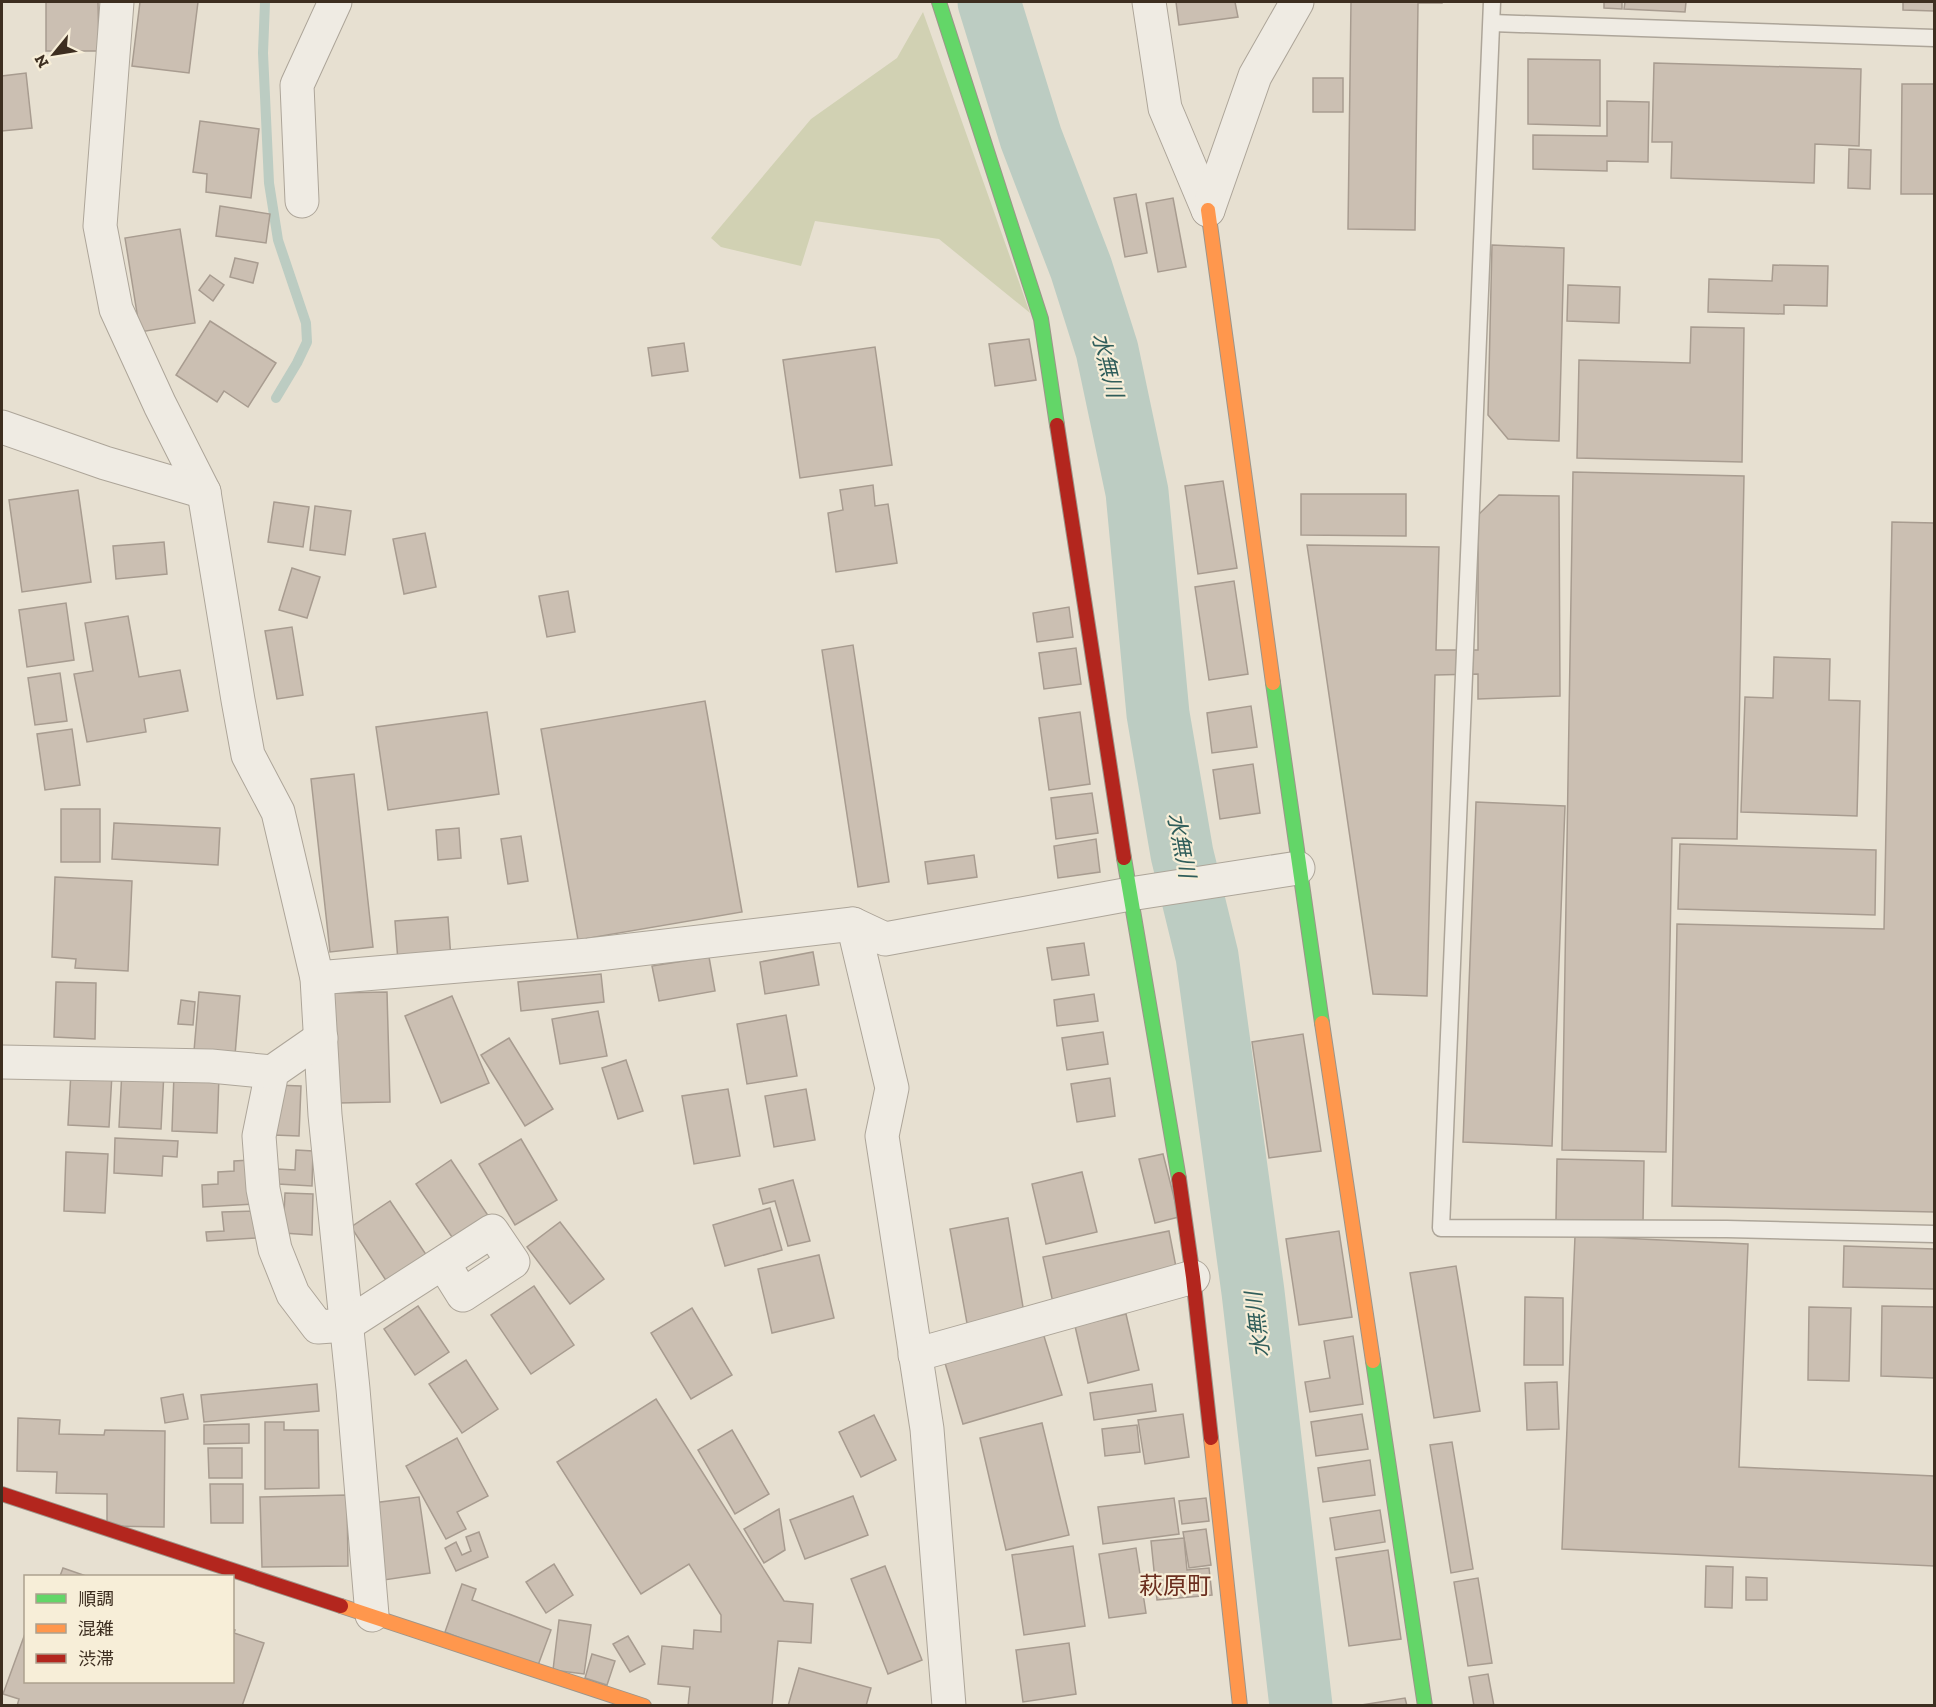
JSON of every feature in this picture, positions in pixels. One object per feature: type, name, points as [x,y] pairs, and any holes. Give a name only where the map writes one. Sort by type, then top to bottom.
[{"type":"street","points":[[117,2],[100,226],[116,309],[160,405],[204,492],[248,755],[278,812],[317,978],[325,1115],[372,1615]]},
{"type":"street","points":[[302,201],[297,85],[335,2]]},
{"type":"street","points":[[939,2],[1041,320],[1130,894],[1174,1147],[1193,1277],[1240,1706]]},
{"type":"street","points":[[1149,2],[1165,108],[1208,210],[1298,868],[1425,1706]]},
{"type":"street","points":[[1208,210],[1255,76],[1298,2]]},
{"type":"street","points":[[2,428],[105,463],[204,492]]},
{"type":"street","points":[[317,978],[590,955],[853,924],[885,939],[1130,894],[1298,868]]},
{"type":"street","points":[[853,924],[892,1088],[882,1136],[927,1429],[949,1706]]},
{"type":"street","points":[[2,1062],[211,1066],[272,1072],[321,1038]]},
{"type":"street","points":[[272,1072],[260,1136],[263,1189],[275,1249],[293,1294],[318,1327],[346,1325],[443,1263]]},
{"type":"street","points":[[915,1355],[1193,1277]]},
{"type":"street","points":[[2,1494],[644,1706]]},
{"type":"lane","points":[[1492,2],[1441,1228],[1727,1229],[1935,1234]]},
{"type":"lane","points":[[1492,24],[1935,38]]},
{"type":"green space","points":[[923,12],[1030,313],[939,239],[815,221],[801,266],[721,247],[711,238],[811,119],[897,58]]},
{"type":"building","points":[[46,2],[98,2],[99,51],[46,51]]},
{"type":"building","points":[[140,2],[198,2],[189,73],[132,66]]},
{"type":"building","points":[[1176,2],[1235,2],[1238,17],[1179,25]]},
{"type":"building","points":[[1351,2],[1442,2],[1418,3],[1415,230],[1348,229]]},
{"type":"building","points":[[1604,2],[1622,2],[1622,9],[1604,8]]},
{"type":"building","points":[[1625,2],[1686,2],[1685,12],[1624,9]]},
{"type":"building","points":[[1903,2],[1934,2],[1934,11],[1903,10]]},
{"type":"building","points":[[1528,59],[1600,60],[1600,126],[1528,124]]},
{"type":"building","points":[[1654,63],[1861,69],[1859,146],[1815,144],[1814,183],[1671,178],[1672,142],[1652,142]]},
{"type":"building","points":[[26,73],[32,128],[2,131],[2,76]]},
{"type":"building","points":[[1313,78],[1343,78],[1343,112],[1313,112]]},
{"type":"building","points":[[1902,84],[1934,84],[1934,194],[1901,194]]},
{"type":"building","points":[[1607,101],[1649,102],[1648,162],[1607,161],[1607,171],[1533,169],[1533,135],[1607,136]]},
{"type":"building","points":[[200,121],[259,129],[251,198],[206,192],[207,174],[193,172]]},
{"type":"building","points":[[1849,149],[1871,150],[1870,189],[1848,188]]},
{"type":"building","points":[[1136,194],[1147,253],[1125,257],[1114,198]]},
{"type":"building","points":[[1173,198],[1186,267],[1158,272],[1146,203]]},
{"type":"building","points":[[220,206],[270,214],[266,243],[216,236]]},
{"type":"building","points":[[180,229],[195,323],[140,332],[125,238]]},
{"type":"building","points":[[1492,245],[1564,248],[1559,441],[1508,439],[1488,415]]},
{"type":"building","points":[[235,258],[258,263],[253,283],[230,277]]},
{"type":"building","points":[[1773,265],[1828,266],[1827,306],[1784,305],[1784,314],[1708,312],[1709,279],[1772,281]]},
{"type":"building","points":[[210,275],[224,285],[213,301],[199,290]]},
{"type":"building","points":[[1568,285],[1620,287],[1619,323],[1567,321]]},
{"type":"building","points":[[210,321],[276,363],[248,407],[224,391],[217,402],[176,375]]},
{"type":"building","points":[[1691,327],[1744,328],[1742,462],[1577,458],[1579,360],[1690,363]]},
{"type":"building","points":[[1029,339],[1036,380],[995,386],[989,344]]},
{"type":"building","points":[[684,343],[688,371],[652,376],[648,348]]},
{"type":"building","points":[[875,347],[892,465],[800,478],[783,360]]},
{"type":"building","points":[[1573,472],[1744,476],[1737,839],[1672,838],[1666,1152],[1562,1150]]},
{"type":"building","points":[[1223,481],[1237,568],[1198,574],[1185,486]]},
{"type":"building","points":[[873,485],[875,506],[888,504],[897,563],[836,572],[828,513],[843,510],[840,490]]},
{"type":"building","points":[[78,490],[91,582],[22,592],[9,500]]},
{"type":"building","points":[[1301,494],[1406,494],[1406,536],[1301,535]]},
{"type":"building","points":[[1499,495],[1559,496],[1560,696],[1478,699],[1478,674],[1435,675],[1427,996],[1373,994],[1307,545],[1439,547],[1436,650],[1478,650],[1478,515]]},
{"type":"building","points":[[274,502],[309,507],[303,547],[268,542]]},
{"type":"building","points":[[315,506],[351,511],[345,555],[310,550]]},
{"type":"building","points":[[1892,522],[1934,523],[1934,1212],[1672,1206],[1677,924],[1884,929]]},
{"type":"building","points":[[425,533],[436,587],[404,594],[393,539]]},
{"type":"building","points":[[164,542],[167,574],[116,579],[113,546]]},
{"type":"building","points":[[292,568],[320,577],[307,618],[279,610]]},
{"type":"building","points":[[1234,581],[1248,674],[1209,680],[1195,587]]},
{"type":"building","points":[[568,591],[575,632],[547,637],[539,596]]},
{"type":"building","points":[[66,603],[74,660],[27,667],[19,610]]},
{"type":"building","points":[[1069,607],[1073,637],[1037,642],[1033,613]]},
{"type":"building","points":[[128,616],[139,677],[180,670],[188,711],[144,719],[146,732],[87,742],[74,674],[93,671],[85,623]]},
{"type":"building","points":[[292,627],[303,695],[277,699],[265,631]]},
{"type":"building","points":[[853,645],[889,882],[858,887],[822,650]]},
{"type":"building","points":[[1076,648],[1081,684],[1044,689],[1039,653]]},
{"type":"building","points":[[1774,657],[1830,659],[1829,700],[1860,701],[1857,816],[1741,812],[1745,697],[1773,698]]},
{"type":"building","points":[[60,673],[67,721],[35,725],[28,678]]},
{"type":"building","points":[[705,701],[742,912],[578,940],[541,729]]},
{"type":"building","points":[[1251,706],[1257,747],[1212,753],[1207,713]]},
{"type":"building","points":[[487,712],[499,794],[388,810],[376,727]]},
{"type":"building","points":[[1080,712],[1090,784],[1049,790],[1039,718]]},
{"type":"building","points":[[72,729],[80,785],[45,790],[37,734]]},
{"type":"building","points":[[1253,764],[1260,813],[1220,819],[1213,770]]},
{"type":"building","points":[[354,774],[373,947],[330,952],[311,779]]},
{"type":"building","points":[[1092,793],[1098,833],[1056,839],[1051,798]]},
{"type":"building","points":[[1476,802],[1565,806],[1552,1146],[1463,1142]]},
{"type":"building","points":[[61,809],[100,809],[100,862],[61,862]]},
{"type":"building","points":[[114,823],[220,828],[218,865],[112,859]]},
{"type":"building","points":[[459,828],[461,858],[438,860],[436,830]]},
{"type":"building","points":[[521,836],[528,881],[508,884],[501,839]]},
{"type":"building","points":[[1096,839],[1100,872],[1058,878],[1054,846]]},
{"type":"building","points":[[1680,844],[1876,850],[1875,915],[1678,909]]},
{"type":"building","points":[[974,855],[977,877],[928,884],[925,862]]},
{"type":"building","points":[[55,877],[132,881],[128,971],[75,968],[76,959],[52,957]]},
{"type":"building","points":[[448,917],[451,959],[398,962],[395,921]]},
{"type":"building","points":[[1084,943],[1089,975],[1052,980],[1047,948]]},
{"type":"building","points":[[813,952],[819,985],[765,994],[760,962]]},
{"type":"building","points":[[709,957],[715,991],[659,1001],[652,966]]},
{"type":"building","points":[[601,974],[604,1002],[521,1011],[518,982]]},
{"type":"building","points":[[56,982],[96,983],[95,1039],[54,1037]]},
{"type":"building","points":[[199,992],[240,996],[235,1055],[194,1051]]},
{"type":"building","points":[[387,992],[390,1102],[338,1103],[334,993]]},
{"type":"building","points":[[1094,994],[1098,1021],[1057,1026],[1054,1000]]},
{"type":"building","points":[[452,996],[489,1083],[441,1103],[405,1016]]},
{"type":"building","points":[[181,1000],[195,1002],[193,1025],[178,1024]]},
{"type":"building","points":[[598,1011],[607,1056],[560,1064],[552,1019]]},
{"type":"building","points":[[786,1015],[797,1076],[747,1084],[737,1024]]},
{"type":"building","points":[[1103,1032],[1108,1064],[1067,1070],[1062,1038]]},
{"type":"building","points":[[1303,1034],[1321,1151],[1269,1158],[1252,1042]]},
{"type":"building","points":[[509,1038],[553,1109],[525,1126],[481,1055]]},
{"type":"building","points":[[626,1060],[643,1111],[618,1119],[602,1068]]},
{"type":"building","points":[[122,1070],[164,1072],[161,1129],[119,1127]]},
{"type":"building","points":[[71,1072],[112,1074],[109,1127],[68,1125]]},
{"type":"building","points":[[174,1074],[219,1076],[217,1133],[172,1131]]},
{"type":"building","points":[[1110,1078],[1115,1116],[1077,1122],[1071,1084]]},
{"type":"building","points":[[275,1085],[301,1086],[299,1136],[273,1135]]},
{"type":"building","points":[[728,1089],[740,1156],[694,1164],[682,1096]]},
{"type":"building","points":[[806,1089],[815,1140],[774,1147],[765,1096]]},
{"type":"building","points":[[115,1138],[178,1141],[177,1157],[163,1156],[162,1176],[114,1173]]},
{"type":"building","points":[[521,1139],[557,1200],[515,1225],[479,1164]]},
{"type":"building","points":[[296,1150],[313,1151],[312,1186],[278,1184],[278,1169],[295,1170]]},
{"type":"building","points":[[66,1152],[108,1154],[105,1213],[64,1211]]},
{"type":"building","points":[[1163,1154],[1179,1217],[1155,1223],[1139,1159]]},
{"type":"building","points":[[1557,1159],[1644,1161],[1643,1222],[1556,1220]]},
{"type":"building","points":[[251,1160],[254,1204],[203,1207],[202,1185],[218,1184],[218,1172],[234,1171],[234,1161]]},
{"type":"building","points":[[451,1160],[489,1217],[454,1240],[416,1184]]},
{"type":"building","points":[[1082,1172],[1097,1232],[1046,1244],[1032,1184]]},
{"type":"building","points":[[793,1180],[810,1241],[788,1246],[775,1201],[763,1204],[759,1189]]},
{"type":"building","points":[[285,1193],[313,1194],[312,1235],[283,1233]]},
{"type":"building","points":[[390,1201],[429,1259],[389,1285],[351,1227]]},
{"type":"building","points":[[770,1208],[782,1250],[725,1266],[713,1225]]},
{"type":"building","points":[[255,1211],[256,1238],[207,1241],[206,1232],[224,1231],[222,1212]]},
{"type":"building","points":[[1008,1218],[1025,1319],[968,1329],[950,1229]]},
{"type":"building","points":[[560,1222],[604,1279],[570,1304],[527,1247]]},
{"type":"building","points":[[1169,1231],[1176,1267],[1053,1303],[1043,1257]]},
{"type":"building","points":[[1339,1231],[1352,1317],[1299,1325],[1286,1239]]},
{"type":"building","points":[[1575,1236],[1748,1244],[1739,1467],[1934,1476],[1934,1566],[1562,1549]]},
{"type":"building","points":[[1844,1246],[1934,1249],[1934,1289],[1843,1287]]},
{"type":"building","points":[[819,1255],[834,1318],[772,1333],[758,1269]]},
{"type":"building","points":[[1456,1266],[1480,1411],[1434,1418],[1410,1273]]},
{"type":"building","points":[[534,1286],[574,1345],[531,1374],[491,1315]]},
{"type":"building","points":[[1525,1297],[1563,1298],[1563,1365],[1524,1365]]},
{"type":"building","points":[[418,1306],[449,1352],[415,1375],[384,1329]]},
{"type":"building","points":[[1882,1306],[1934,1307],[1934,1378],[1881,1376]]},
{"type":"building","points":[[1809,1307],[1851,1308],[1849,1381],[1808,1380]]},
{"type":"building","points":[[692,1308],[732,1375],[691,1399],[651,1333]]},
{"type":"building","points":[[1126,1314],[1139,1370],[1088,1383],[1075,1326]]},
{"type":"building","points":[[1043,1333],[1062,1395],[963,1424],[945,1363]]},
{"type":"building","points":[[1353,1336],[1363,1404],[1310,1412],[1305,1382],[1330,1378],[1324,1341]]},
{"type":"building","points":[[466,1360],[498,1409],[462,1433],[429,1384]]},
{"type":"building","points":[[1557,1382],[1559,1429],[1527,1430],[1525,1383]]},
{"type":"building","points":[[317,1384],[319,1411],[204,1422],[201,1395]]},
{"type":"building","points":[[1152,1384],[1156,1411],[1094,1420],[1090,1393]]},
{"type":"building","points":[[183,1394],[188,1419],[165,1423],[161,1398]]},
{"type":"building","points":[[656,1399],[784,1601],[813,1604],[811,1643],[778,1641],[772,1706],[688,1706],[690,1687],[658,1684],[662,1646],[693,1649],[694,1630],[721,1632],[721,1615],[689,1564],[641,1594],[557,1462]]},
{"type":"building","points":[[1183,1414],[1189,1457],[1145,1464],[1138,1420]]},
{"type":"building","points":[[1362,1414],[1368,1449],[1316,1456],[1311,1422]]},
{"type":"building","points":[[874,1415],[896,1460],[861,1477],[839,1432]]},
{"type":"building","points":[[18,1418],[60,1420],[59,1434],[104,1435],[105,1430],[165,1431],[164,1527],[107,1526],[107,1494],[56,1493],[57,1472],[17,1471]]},
{"type":"building","points":[[265,1422],[284,1422],[284,1430],[318,1430],[319,1488],[265,1489]]},
{"type":"building","points":[[1042,1423],[1069,1535],[1006,1550],[980,1438]]},
{"type":"building","points":[[249,1424],[249,1443],[204,1444],[204,1425]]},
{"type":"building","points":[[1137,1425],[1140,1452],[1105,1456],[1102,1429]]},
{"type":"building","points":[[732,1430],[769,1494],[735,1514],[698,1450]]},
{"type":"building","points":[[457,1438],[488,1496],[457,1512],[466,1529],[446,1539],[406,1466]]},
{"type":"building","points":[[1452,1442],[1473,1569],[1451,1573],[1430,1445]]},
{"type":"building","points":[[208,1448],[242,1448],[242,1478],[209,1478]]},
{"type":"building","points":[[1370,1460],[1375,1495],[1323,1502],[1318,1468]]},
{"type":"building","points":[[210,1484],[243,1484],[243,1523],[211,1523]]},
{"type":"building","points":[[347,1495],[348,1566],[262,1567],[260,1497]]},
{"type":"building","points":[[853,1496],[868,1535],[805,1559],[790,1520]]},
{"type":"building","points":[[419,1497],[430,1573],[384,1580],[373,1503]]},
{"type":"building","points":[[1174,1498],[1179,1534],[1103,1544],[1098,1507]]},
{"type":"building","points":[[1206,1498],[1209,1521],[1182,1524],[1179,1501]]},
{"type":"building","points":[[779,1509],[785,1550],[764,1563],[744,1529]]},
{"type":"building","points":[[1380,1510],[1385,1542],[1335,1550],[1330,1518]]},
{"type":"building","points":[[1206,1529],[1211,1565],[1189,1568],[1183,1532]]},
{"type":"building","points":[[479,1532],[488,1557],[456,1571],[445,1548],[456,1542],[462,1555],[471,1551],[466,1537]]},
{"type":"building","points":[[1184,1538],[1187,1570],[1209,1568],[1212,1595],[1157,1600],[1151,1541]]},
{"type":"building","points":[[1073,1546],[1085,1626],[1024,1635],[1012,1555]]},
{"type":"building","points":[[1136,1548],[1146,1613],[1109,1618],[1099,1554]]},
{"type":"building","points":[[1388,1550],[1401,1639],[1349,1646],[1336,1558]]},
{"type":"building","points":[[554,1564],[573,1595],[546,1613],[526,1582]]},
{"type":"building","points":[[885,1566],[922,1660],[888,1674],[851,1579]]},
{"type":"building","points":[[1706,1566],[1733,1567],[1732,1608],[1705,1607]]},
{"type":"building","points":[[63,1568],[83,1575],[60,1575]]},
{"type":"building","points":[[1746,1577],[1767,1578],[1767,1600],[1746,1600]]},
{"type":"building","points":[[1478,1578],[1492,1663],[1468,1666],[1454,1582]]},
{"type":"building","points":[[462,1584],[476,1589],[472,1600],[551,1630],[537,1668],[445,1632]]},
{"type":"building","points":[[559,1620],[591,1625],[584,1674],[553,1670]]},
{"type":"building","points":[[234,1633],[264,1643],[242,1706],[17,1706],[19,1699],[3,1694],[24,1636],[24,1683],[234,1683]]},
{"type":"building","points":[[628,1636],[645,1664],[630,1672],[613,1644]]},
{"type":"building","points":[[1069,1643],[1076,1694],[1023,1702],[1016,1650]]},
{"type":"building","points":[[592,1654],[615,1661],[607,1685],[585,1678]]},
{"type":"building","points":[[799,1668],[871,1688],[866,1706],[788,1706]]},
{"type":"building","points":[[1488,1674],[1494,1706],[1474,1706],[1469,1677]]},
{"type":"building","points":[[1405,1698],[1407,1706],[1355,1706]]},
{"type":"waterway","points":[[265,2],[263,53],[269,183],[278,240],[306,323],[307,342],[276,398]]},
{"type":"waterway","name":"水無川","points":[[989,2],[1031,138],[1081,268],[1107,350],[1137,492],[1158,714],[1182,854],[1207,956],[1253,1292],[1301,1706]]},
{"type":"traffic: fast","points":[[939,2],[1041,319],[1057,425]]},
{"type":"traffic: fast","points":[[1273,683],[1322,1023]]},
{"type":"traffic: fast","points":[[1124,858],[1179,1179]]},
{"type":"traffic: fast","points":[[1373,1361],[1425,1706]]},
{"type":"traffic: slow","points":[[1208,210],[1273,683]]},
{"type":"traffic: slow","points":[[1322,1023],[1373,1361]]},
{"type":"traffic: slow","points":[[1211,1438],[1240,1706]]},
{"type":"traffic: slow","points":[[341,1606],[644,1706]]},
{"type":"traffic: jam","points":[[1057,425],[1124,858]]},
{"type":"traffic: jam","points":[[1179,1179],[1193,1277],[1211,1438]]},
{"type":"traffic: jam","points":[[2,1494],[341,1606]]},
{"type":"district","name":"萩原町","points":[[1175,1586]]}]
